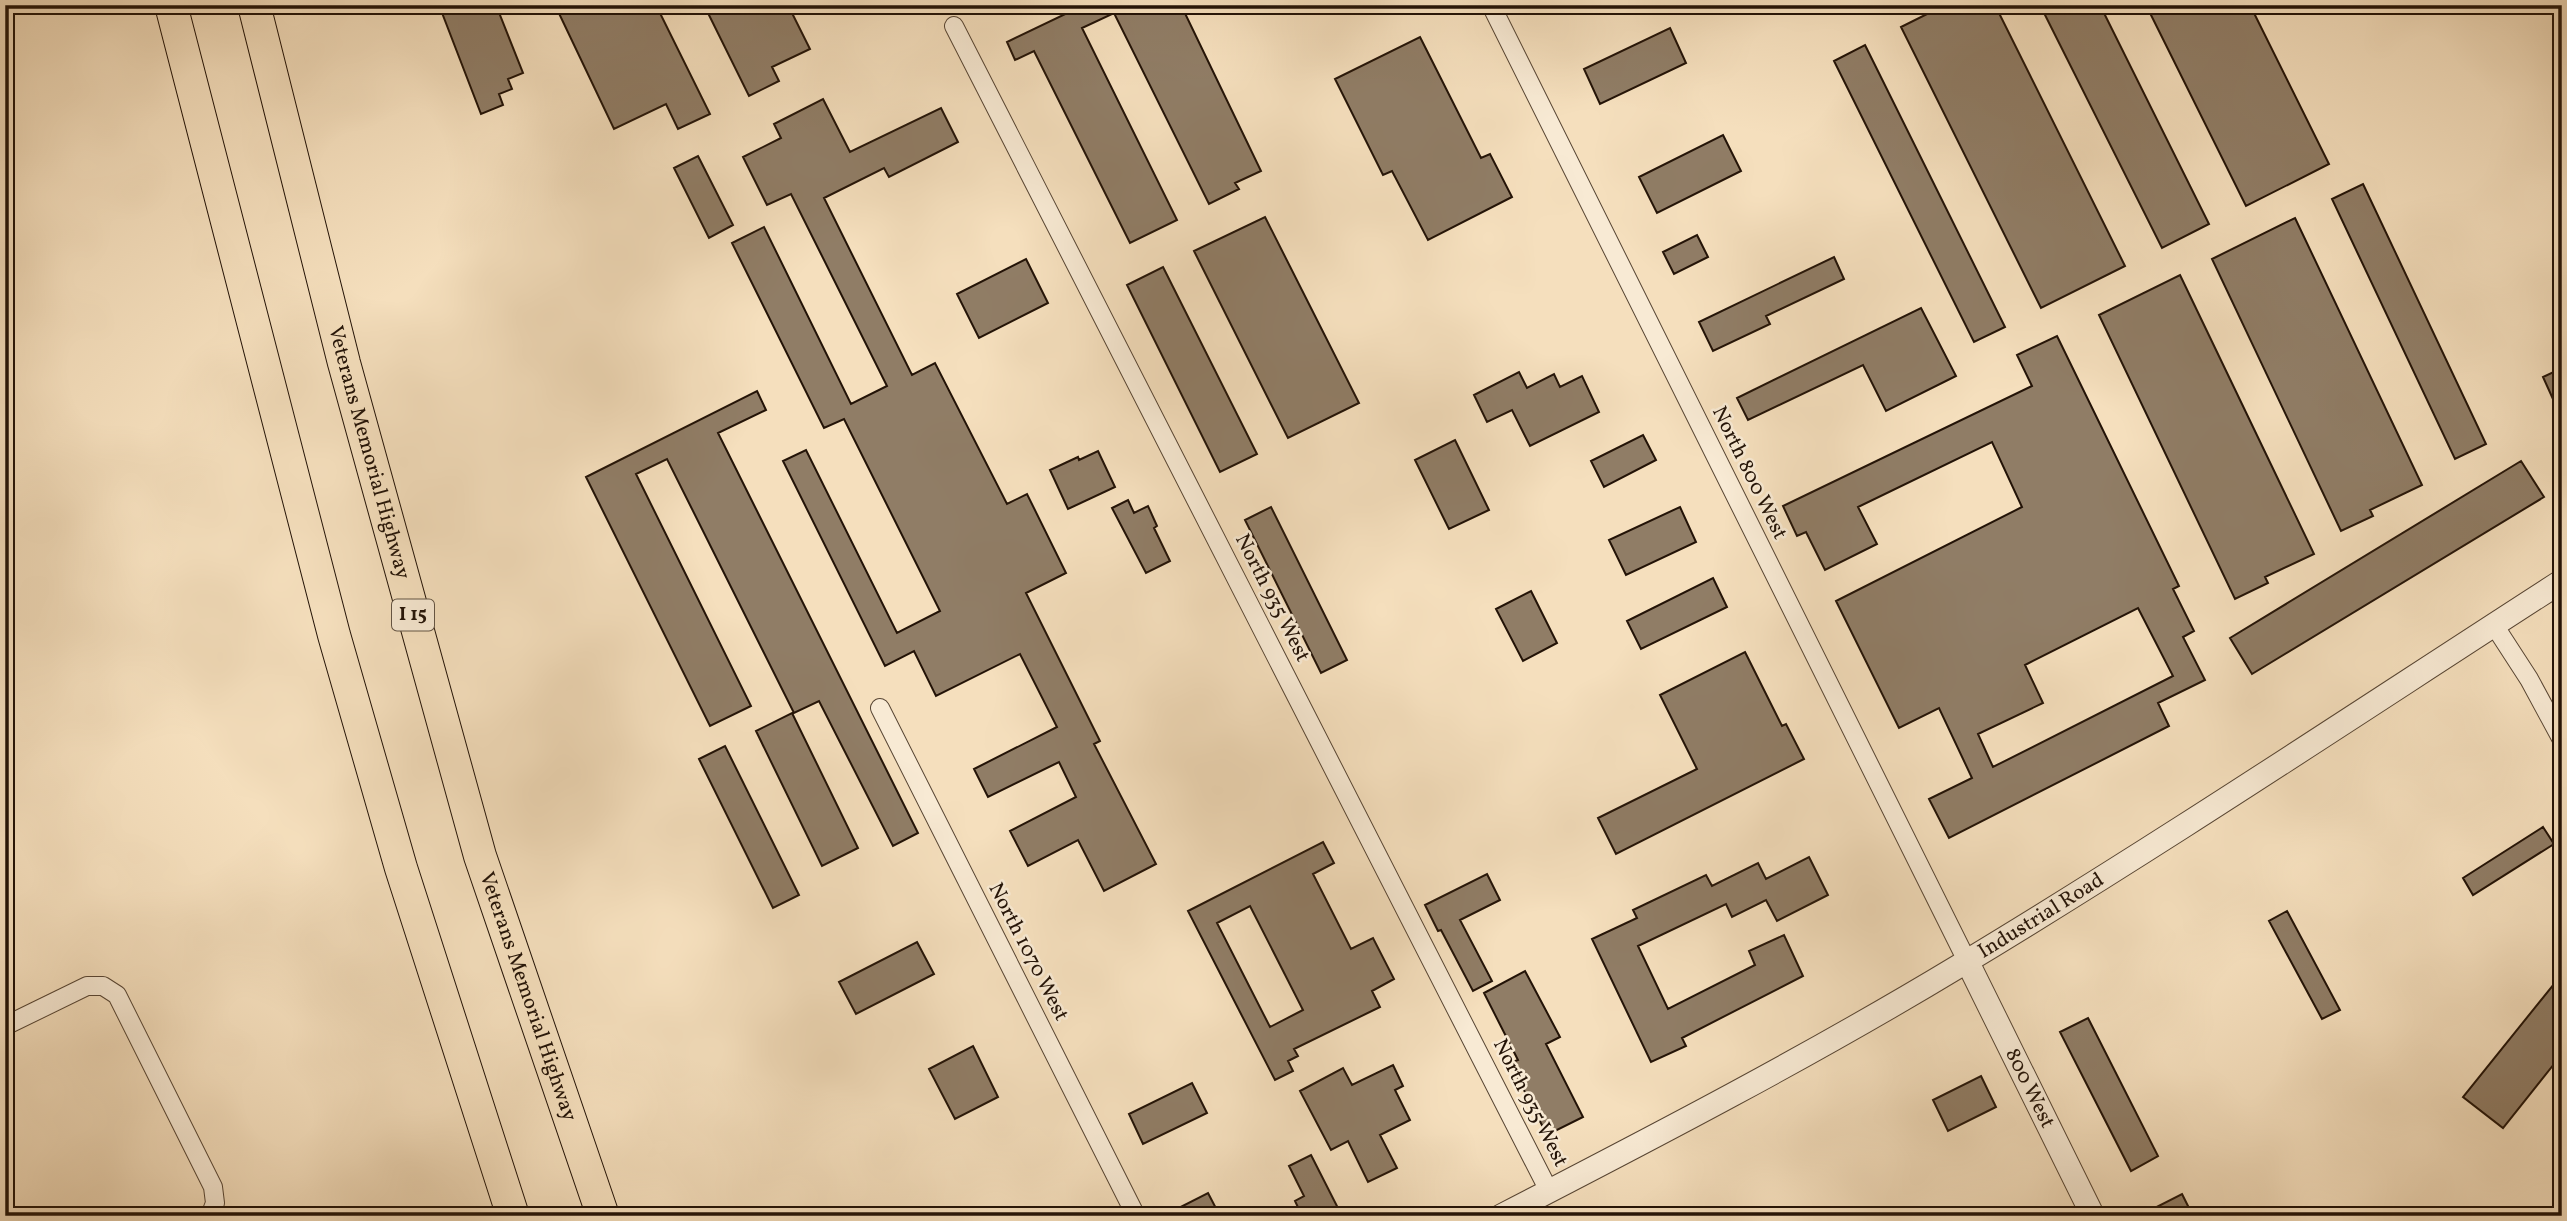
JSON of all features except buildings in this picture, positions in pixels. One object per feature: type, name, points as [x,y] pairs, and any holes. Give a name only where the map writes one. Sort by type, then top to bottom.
[{"type":"highway","points":[[171,5],[334,635],[401,868],[513,1216]]},
{"type":"highway","name":"Veterans Memorial Highway","points":[[254,5],[344,363],[480,856],[603,1216]]},
{"type":"street","name":"North 800 West","points":[[1491,5],[1967,961]]},
{"type":"street","name":"North 935 West","points":[[954,26],[1549,1191]]},
{"type":"street","name":"Industrial Road","points":[[1501,1216],[1762,1079],[1967,961],[2061,904],[2562,581]]},
{"type":"street","points":[[2494,625],[2529,679],[2562,740]]},
{"type":"street","name":"North 1070 West","points":[[880,708],[1136,1216]]},
{"type":"street","name":"800 West","points":[[1967,961],[2093,1216]]},
{"type":"street","points":[[5,1026],[87,986],[103,986],[117,995],[213,1188],[215,1203],[210,1216]]}]
